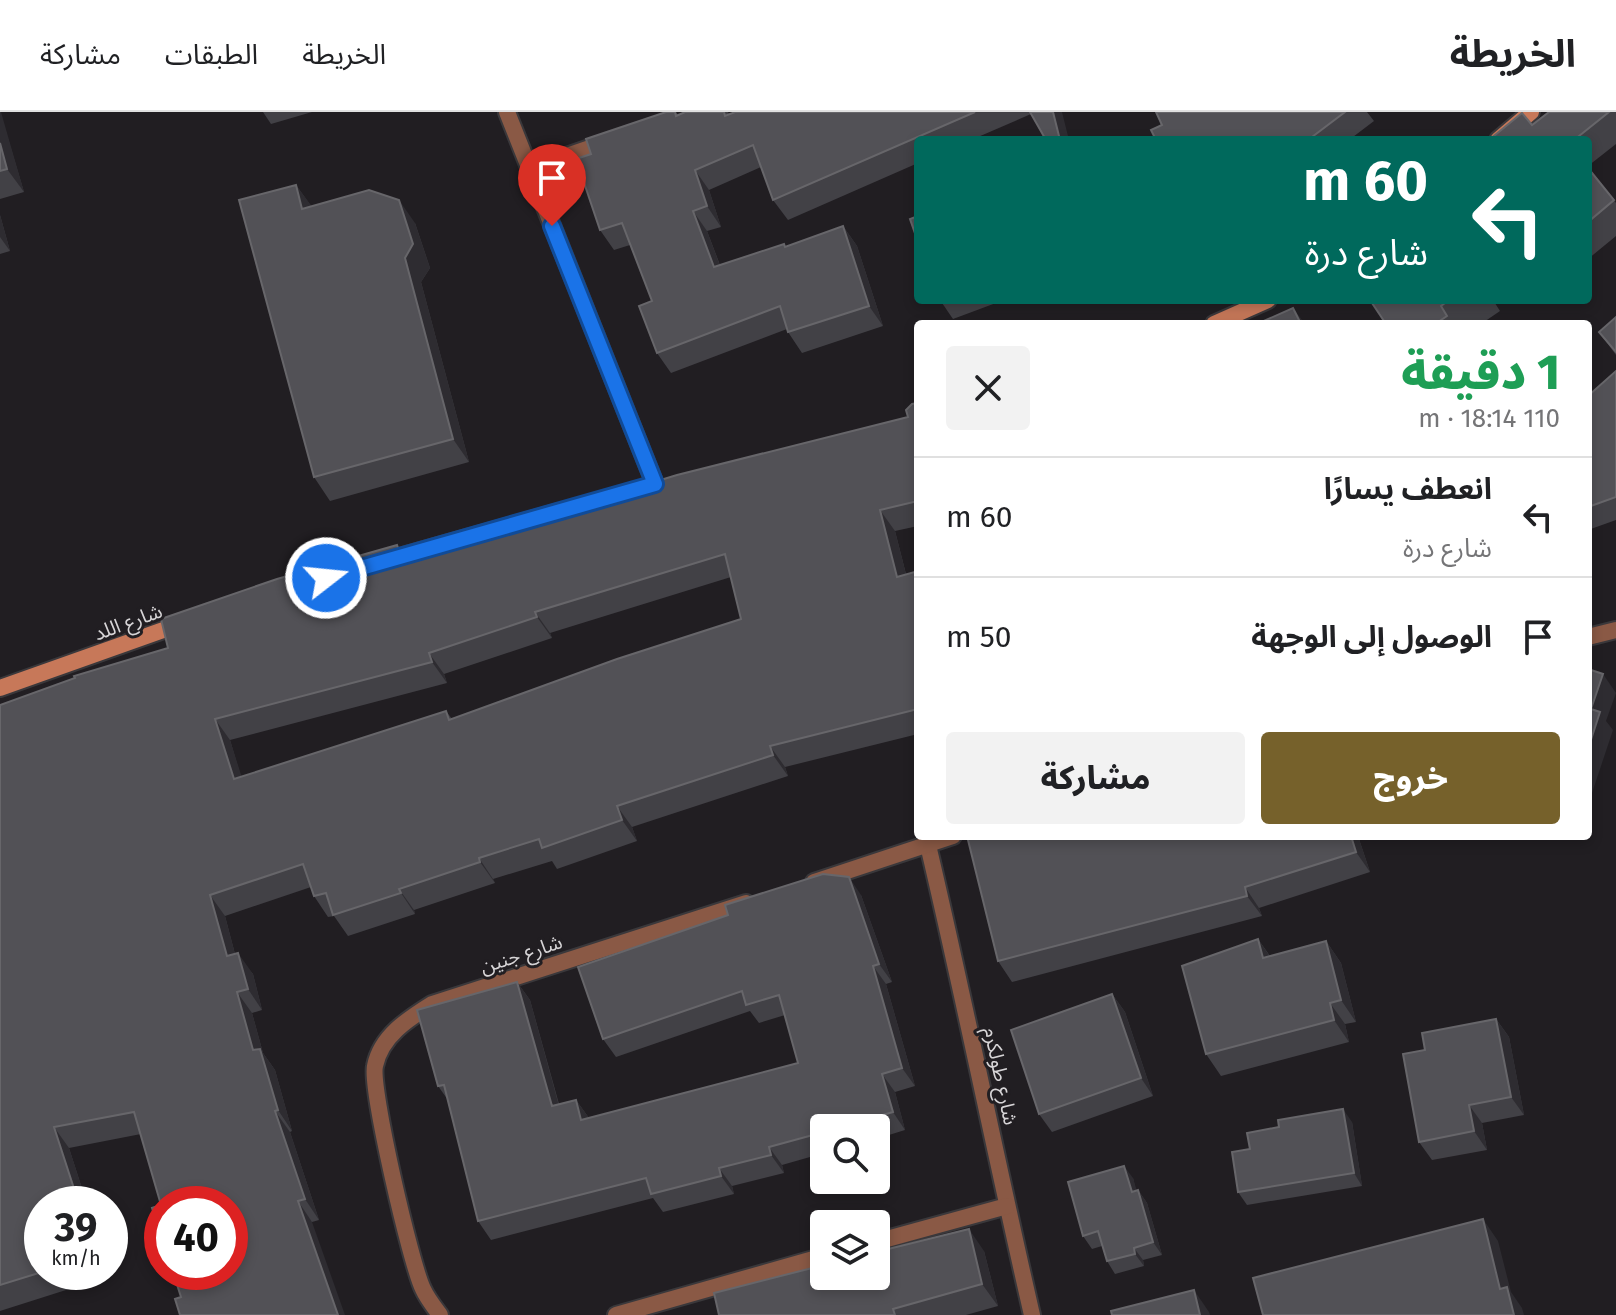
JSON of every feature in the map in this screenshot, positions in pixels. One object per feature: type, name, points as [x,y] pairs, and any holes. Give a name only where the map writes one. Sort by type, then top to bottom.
[{"type":"street","points":[[507,112],[655,484]]},
{"type":"street","points":[[1503,136],[1531,112]]},
{"type":"street","points":[[529,169],[619,138]]},
{"type":"street","points":[[1223,320],[1259,304]]},
{"type":"street","points":[[371,565],[580,506]]},
{"type":"street","name":"شارع اللد","points":[[0,688],[205,616]]},
{"type":"street","points":[[1592,636],[1616,630]]},
{"type":"street","points":[[795,888],[942,840]]},
{"type":"street","name":"شارع طولكرم","points":[[928,845],[972,1032],[1032,1315]]},
{"type":"street","name":"شارع جنين","points":[[440,1315],[422,1288],[378,1109],[374,1067],[384,1042],[405,1021],[432,1004],[766,897]]},
{"type":"street","points":[[890,1238],[1007,1206]]},
{"type":"street","points":[[616,1315],[810,1260]]},
{"type":"building","points":[[666,112],[675,112],[676,116],[685,112],[724,112],[725,116],[735,112],[975,112],[773,200],[753,145],[695,170],[707,206],[693,211],[714,267],[784,244],[785,247],[843,226],[869,306],[788,332],[780,306],[657,353],[639,306],[652,301],[622,223],[600,230],[576,159],[591,154],[586,139]]},
{"type":"building","points":[[1030,112],[1053,112],[1059,136],[1044,136]]},
{"type":"building","points":[[1156,112],[1345,112],[1313,136],[1154,136],[1151,130],[1162,125]]},
{"type":"building","points":[[1549,112],[1609,112],[1579,136],[1494,136],[1522,113],[1532,125]]},
{"type":"building","points":[[0,143],[7,169],[0,171]]},
{"type":"building","points":[[1592,173],[1614,200],[1592,219]]},
{"type":"building","points":[[296,185],[302,209],[369,190],[399,200],[413,244],[405,258],[453,439],[314,477],[239,200]]},
{"type":"building","points":[[1373,304],[1444,304],[1441,306],[1447,316],[1441,320],[1383,320]]},
{"type":"building","points":[[1293,308],[1299,320],[1266,320]]},
{"type":"building","points":[[1616,317],[1616,352],[1599,332]]},
{"type":"building","points":[[1616,371],[1616,497],[1592,506],[1592,392]]},
{"type":"building","points":[[914,404],[914,502],[880,510],[897,577],[914,572],[914,710],[770,746],[773,755],[617,806],[622,820],[542,848],[539,839],[479,858],[480,862],[399,889],[401,893],[333,915],[326,893],[314,896],[303,864],[210,895],[227,956],[238,953],[248,989],[237,992],[253,1050],[260,1049],[278,1110],[275,1111],[305,1199],[298,1201],[338,1315],[180,1315],[175,1299],[181,1297],[179,1290],[248,1290],[248,1186],[155,1186],[134,1112],[54,1127],[73,1186],[24,1186],[24,1278],[0,1285],[0,705],[74,676],[168,648],[161,619],[277,579],[397,545],[402,560],[505,524],[506,527],[677,475],[908,417],[906,410]],"holes":[[[725,554],[741,619],[617,659],[449,720],[446,711],[234,779],[215,719],[432,662],[429,653],[537,617],[535,612]]]},
{"type":"building","points":[[1592,670],[1603,674],[1592,706]]},
{"type":"building","points":[[1592,709],[1600,712],[1592,737]]},
{"type":"building","points":[[968,840],[1352,840],[1356,852],[1245,887],[1247,896],[998,961]]},
{"type":"building","points":[[823,874],[849,877],[879,964],[873,966],[902,1068],[882,1074],[893,1112],[810,1114],[810,1136],[769,1147],[771,1155],[719,1168],[721,1176],[651,1194],[646,1178],[478,1221],[444,1085],[438,1086],[417,1010],[517,982],[552,1106],[576,1100],[581,1120],[798,1063],[779,995],[746,1005],[742,991],[603,1039],[578,967],[728,915],[725,905]]},
{"type":"building","points":[[1258,939],[1263,958],[1326,941],[1341,1000],[1330,1003],[1334,1020],[1206,1054],[1182,966]]},
{"type":"building","points":[[1112,994],[1141,1078],[1039,1114],[1011,1030]]},
{"type":"building","points":[[1496,1019],[1511,1097],[1469,1105],[1474,1131],[1419,1142],[1403,1054],[1425,1050],[1422,1033]]},
{"type":"building","points":[[1343,1109],[1354,1173],[1238,1192],[1232,1152],[1250,1149],[1247,1133],[1279,1127],[1278,1120]]},
{"type":"building","points":[[1124,1166],[1132,1192],[1138,1190],[1153,1242],[1134,1248],[1135,1254],[1107,1261],[1098,1231],[1083,1236],[1068,1182]]},
{"type":"building","points":[[1483,1219],[1500,1289],[1507,1287],[1514,1315],[1263,1315],[1253,1278]]},
{"type":"building","points":[[969,1229],[982,1284],[893,1309],[895,1315],[719,1315],[714,1293],[810,1269],[810,1290],[890,1290],[890,1249]]},
{"type":"building","points":[[1194,1290],[1200,1315],[1112,1315],[1111,1311]]},
{"type":"route","points":[[326,578],[655,484],[552,226]]}]
